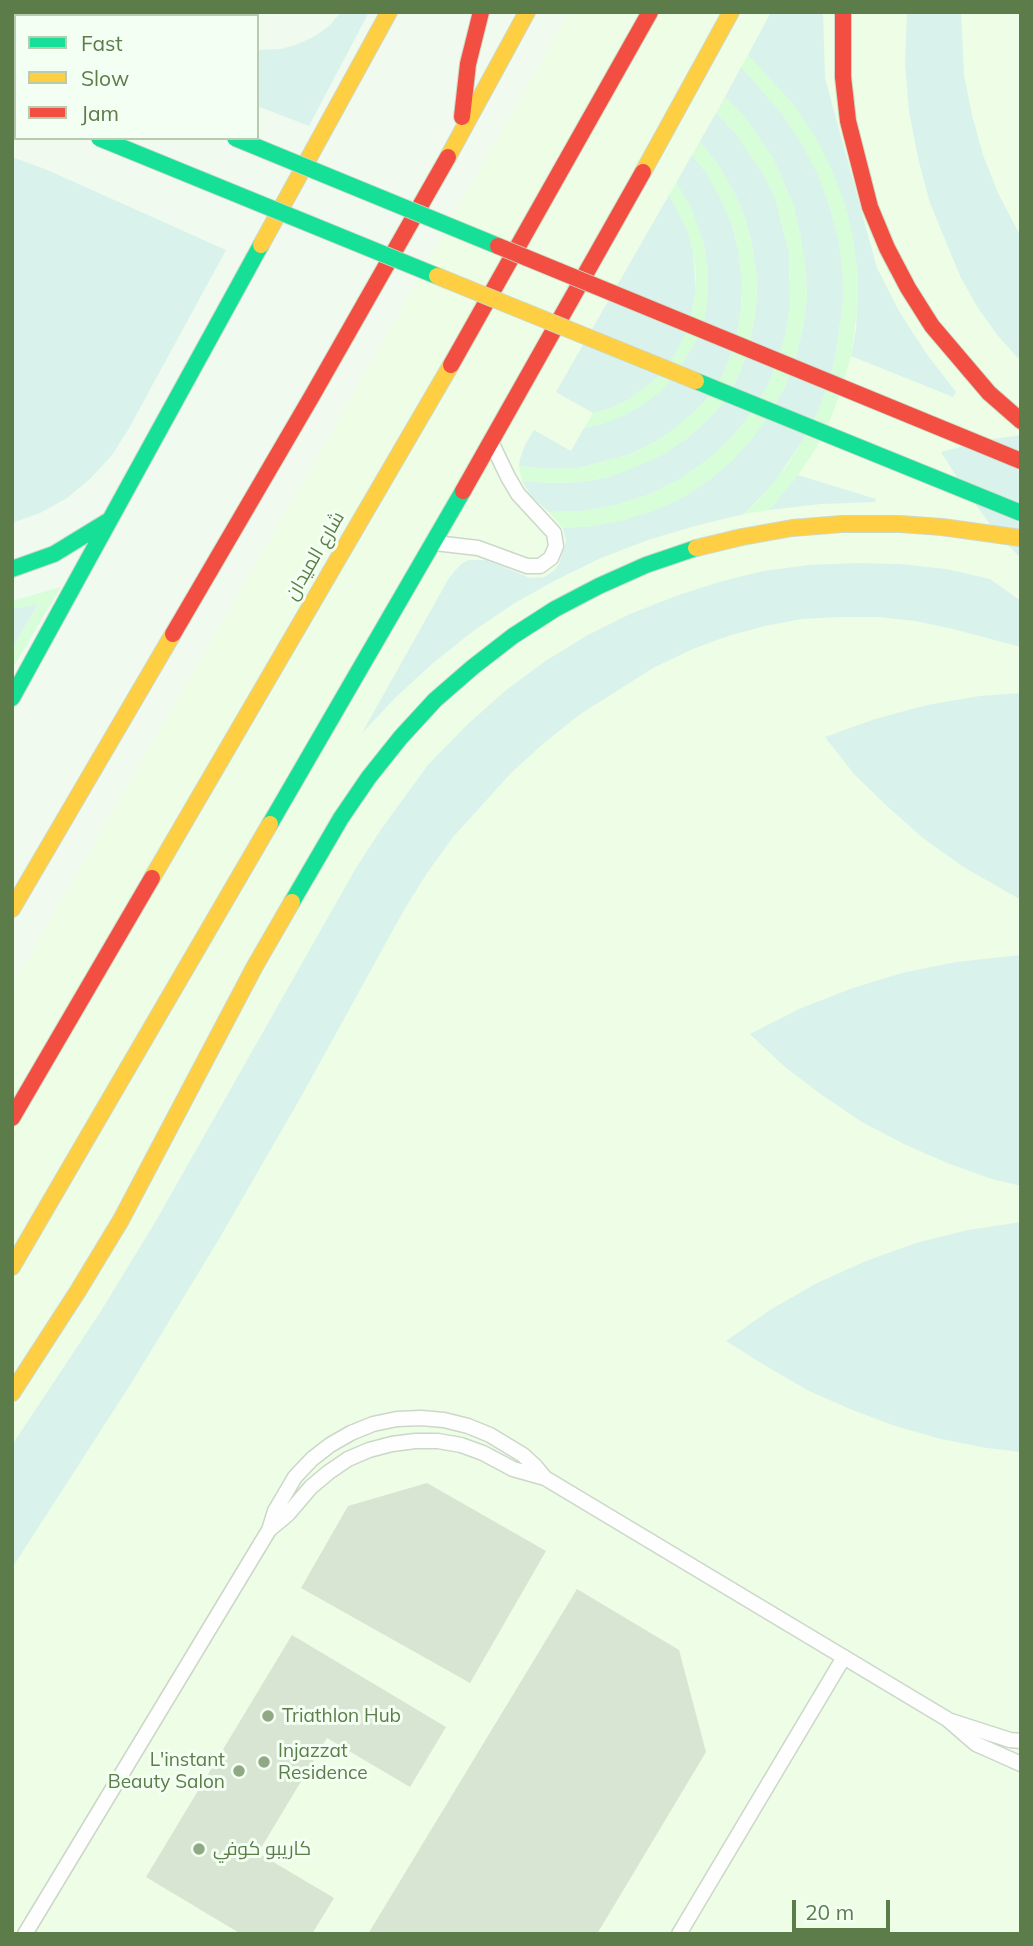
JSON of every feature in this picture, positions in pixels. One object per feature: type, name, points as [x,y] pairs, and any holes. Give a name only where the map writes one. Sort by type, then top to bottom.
[{"type":"main road","points":[[12,698],[389,12]]},
{"type":"main road","points":[[459,137],[468,64],[481,12]]},
{"type":"main road","points":[[12,909],[312,396],[527,12]]},
{"type":"main road","name":"شارع الميدان","points":[[12,1118],[469,334],[650,12]]},
{"type":"main road","points":[[12,1267],[433,543],[620,215],[731,12]]},
{"type":"main road","points":[[844,12],[843,77],[848,121],[864,186],[887,248],[932,326],[989,393],[1021,421]]},
{"type":"main road","points":[[104,140],[1021,513]]},
{"type":"main road","points":[[240,140],[1021,461]]},
{"type":"main road","points":[[12,569],[54,554],[109,520]]},
{"type":"main road","points":[[12,1393],[121,1220],[256,966],[341,818],[401,737],[435,700],[473,667],[513,636],[555,609],[599,586],[646,565],[693,549],[742,537],[792,528],[842,524],[900,524],[1021,538]]},
{"type":"lane","points":[[433,543],[478,548],[527,566],[540,566],[551,558],[556,546],[554,533],[519,494],[491,441]]},
{"type":"lane","points":[[25,1934],[269,1530],[284,1494],[312,1459],[330,1445],[373,1424],[421,1418],[444,1420],[490,1435],[523,1455],[545,1478]]},
{"type":"lane","points":[[269,1530],[288,1514],[311,1487],[348,1459],[369,1450],[415,1441],[461,1445],[523,1473],[545,1478],[947,1719],[976,1744],[1021,1764]]},
{"type":"lane","points":[[679,1934],[844,1657]]},
{"type":"lane","points":[[947,1719],[1010,1740],[1021,1741]]},
{"type":"shaded area","points":[[12,12],[176,14],[16,14]]},
{"type":"shaded area","points":[[341,12],[369,12],[309,126],[259,107],[259,50],[281,49],[298,44],[329,26]]},
{"type":"shaded area","points":[[569,12],[1021,12],[1021,1934],[12,1934],[12,986],[318,456]]},
{"type":"shaded area","points":[[771,12],[823,12],[825,78],[877,268],[899,311],[956,392],[953,397],[851,356],[856,329],[858,276],[845,204],[795,106],[748,55]]},
{"type":"shaded area","points":[[907,12],[961,12],[964,75],[972,115],[983,155],[998,193],[1021,237],[1021,361],[998,336],[978,308],[961,278],[930,203],[909,111],[905,64]]},
{"type":"shaded area","points":[[741,67],[783,115],[802,144],[819,176],[839,242],[843,302],[836,353],[818,412],[803,440],[773,484],[744,514],[648,540],[601,558],[513,604],[433,663],[362,733],[449,578],[461,564],[469,560],[487,560],[530,578],[544,577],[559,564],[566,541],[563,528],[624,520],[682,498],[732,461],[771,413],[796,357],[803,327],[807,297],[805,264],[794,206],[773,158],[744,116],[725,97]]},
{"type":"shaded area","points":[[716,113],[735,133],[765,177],[776,201],[789,253],[790,306],[786,332],[767,387],[752,412],[731,438],[706,461],[678,480],[648,495],[616,505],[582,511],[549,512],[531,496],[522,481],[580,482],[609,477],[662,455],[708,420],[727,398],[741,370],[756,311],[757,280],[746,220],[719,166],[700,141]]},
{"type":"shaded area","points":[[692,155],[707,174],[732,225],[742,281],[736,338],[715,390],[677,427],[631,454],[578,468],[519,466],[525,445],[534,430],[571,451],[584,428],[625,415],[676,375],[708,272],[698,226],[676,183]]},
{"type":"shaded area","points":[[12,157],[45,169],[226,250],[112,455],[91,478],[67,498],[40,513],[12,523]]},
{"type":"shaded area","points":[[669,195],[688,232],[693,252],[696,292],[688,329],[671,362],[658,377],[628,400],[593,413],[556,392]]},
{"type":"shaded area","points":[[1021,435],[1021,559],[992,527],[941,452],[987,440]]},
{"type":"shaded area","points":[[798,475],[876,499],[875,502],[769,510]]},
{"type":"shaded area","points":[[855,563],[946,569],[990,579],[1021,601],[1021,647],[915,621],[878,617],[802,619],[765,626],[693,649],[653,668],[579,715],[512,772],[453,837],[427,873],[219,1239],[132,1382],[12,1568],[12,1445],[101,1311],[157,1219],[356,868],[428,765],[505,691],[586,636],[630,614],[719,582],[763,571]]},
{"type":"shaded area","points":[[39,603],[12,649],[12,609]]},
{"type":"shaded area","points":[[1021,693],[1021,900],[962,866],[923,838],[854,774],[825,737],[875,719],[927,705],[980,696]]},
{"type":"shaded area","points":[[1021,955],[1021,1186],[947,1163],[862,1122],[785,1067],[750,1034],[799,1009],[902,973],[956,962]]},
{"type":"shaded area","points":[[1021,1222],[1021,1452],[941,1439],[895,1426],[807,1390],[726,1341],[770,1310],[817,1283],[866,1261],[916,1243],[968,1230]]},
{"type":"sand","points":[[748,55],[795,106],[815,136],[832,170],[845,204],[853,239],[858,276],[858,303],[851,356],[831,418],[816,448],[769,510],[744,514],[786,467],[818,412],[836,353],[843,302],[839,242],[818,175],[783,115],[741,67]]},
{"type":"sand","points":[[725,97],[744,116],[773,158],[794,206],[805,264],[807,297],[796,357],[771,413],[732,461],[708,481],[682,498],[654,511],[594,526],[563,528],[549,512],[582,511],[616,505],[648,495],[678,480],[706,461],[731,438],[752,412],[767,387],[778,360],[790,306],[789,253],[776,201],[765,177],[735,133],[716,113]]},
{"type":"sand","points":[[700,141],[719,166],[746,220],[757,280],[756,311],[750,341],[741,370],[727,398],[708,420],[686,439],[662,455],[636,467],[609,477],[580,482],[522,481],[519,466],[578,468],[631,454],[677,427],[715,390],[736,338],[742,281],[732,225],[707,174],[692,155]]},
{"type":"sand","points":[[676,183],[689,203],[705,249],[708,296],[698,338],[676,375],[661,391],[625,415],[584,428],[593,413],[628,400],[658,377],[671,362],[688,329],[696,292],[696,274],[688,232],[669,195]]},
{"type":"sand","points":[[61,587],[12,669],[12,649],[39,604],[12,609],[12,601]]},
{"type":"building","points":[[427,1483],[546,1551],[470,1683],[301,1588],[348,1506]]},
{"type":"building","points":[[577,1589],[679,1650],[706,1752],[597,1934],[368,1934]]},
{"type":"building","name":"Injazzat Residence","points":[[292,1635],[446,1727],[410,1787],[327,1738],[258,1853],[334,1898],[312,1934],[241,1934],[146,1877]]},
{"type":"traffic: fast","points":[[104,140],[437,276]]},
{"type":"traffic: fast","points":[[240,140],[498,246]]},
{"type":"traffic: fast","points":[[12,698],[261,245]]},
{"type":"traffic: fast","points":[[696,381],[1021,513]]},
{"type":"traffic: fast","points":[[270,824],[463,491]]},
{"type":"traffic: fast","points":[[12,569],[54,554],[108,521]]},
{"type":"traffic: fast","points":[[292,902],[341,818],[369,777],[435,700],[513,636],[555,609],[646,565],[696,548]]},
{"type":"traffic: slow","points":[[261,245],[389,12]]},
{"type":"traffic: slow","points":[[448,157],[527,12]]},
{"type":"traffic: slow","points":[[643,172],[731,12]]},
{"type":"traffic: slow","points":[[437,276],[696,381]]},
{"type":"traffic: slow","points":[[152,878],[451,365]]},
{"type":"traffic: slow","points":[[696,548],[792,528],[842,524],[942,527],[1021,538]]},
{"type":"traffic: slow","points":[[12,909],[173,634]]},
{"type":"traffic: slow","points":[[12,1267],[270,824]]},
{"type":"traffic: slow","points":[[12,1393],[121,1220],[255,966],[292,902]]},
{"type":"traffic: jam","points":[[462,117],[468,64],[481,12]]},
{"type":"traffic: jam","points":[[451,365],[650,12]]},
{"type":"traffic: jam","points":[[843,12],[843,77],[848,121],[870,207],[887,248],[932,326],[989,393],[1021,421]]},
{"type":"traffic: jam","points":[[173,634],[448,157]]},
{"type":"traffic: jam","points":[[463,491],[643,172]]},
{"type":"traffic: jam","points":[[498,246],[1021,461]]},
{"type":"traffic: jam","points":[[12,1118],[152,878]]},
{"type":"place","name":"Triathlon Hub","points":[[268,1716]]},
{"type":"place","name":"Injazzat Residence","points":[[264,1762]]},
{"type":"place","name":"L'instant Beauty Salon","points":[[239,1771]]},
{"type":"place","name":"كاريبو كوفي","points":[[199,1849]]}]
